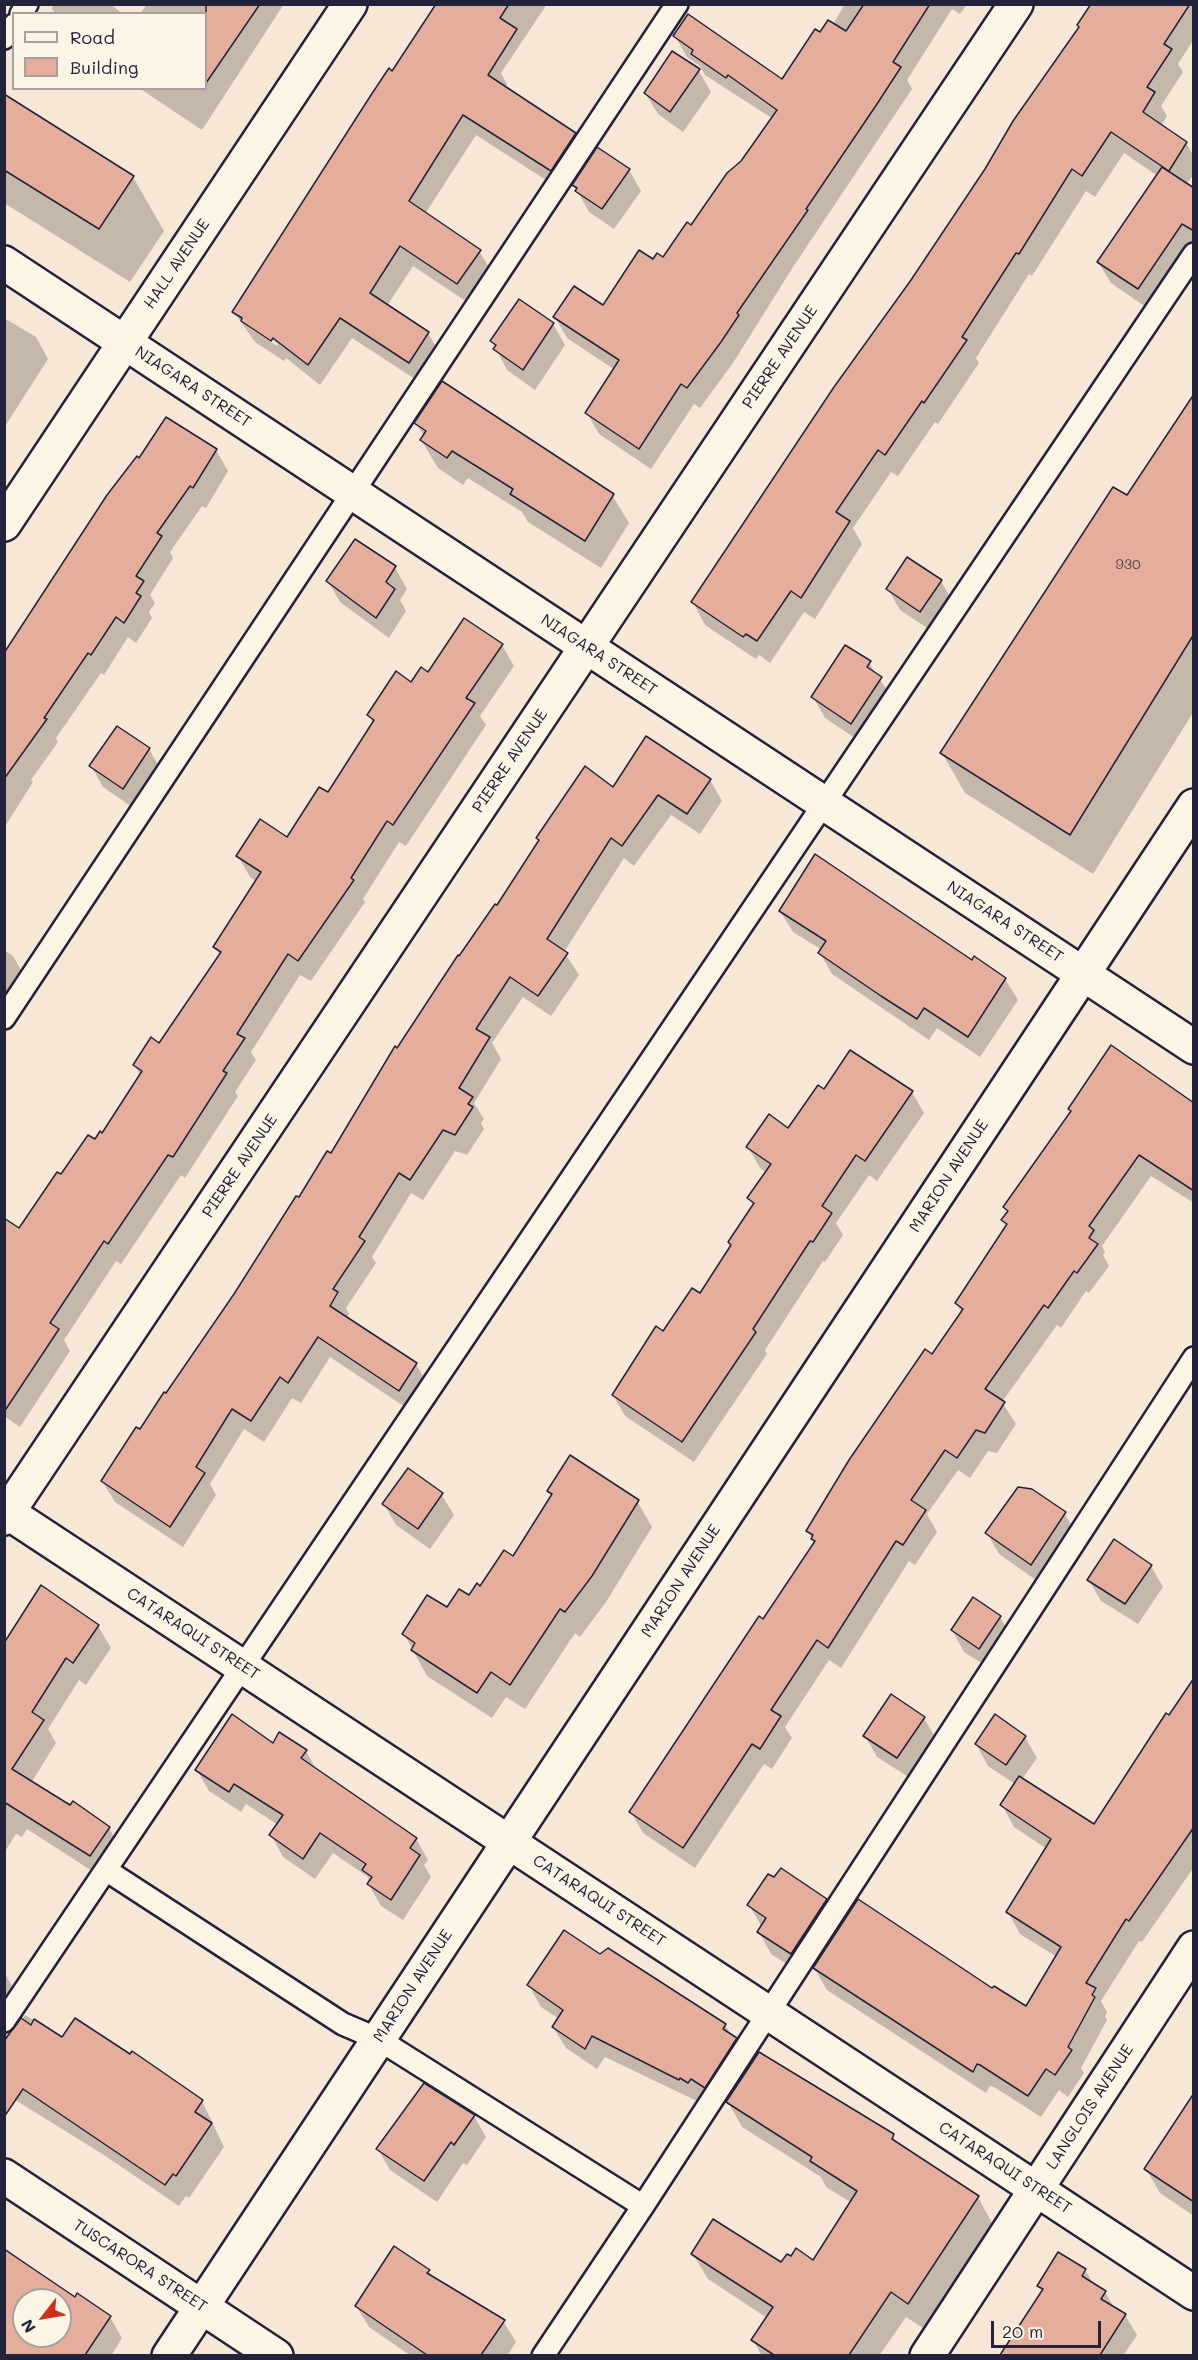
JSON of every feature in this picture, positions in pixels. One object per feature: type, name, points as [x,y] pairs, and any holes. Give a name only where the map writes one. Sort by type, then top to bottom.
[{"type":"street","name":"HALL AVENUE","points":[[4,524],[350,4]]},
{"type":"street","name":"PIERRE AVENUE","points":[[6,1513],[1016,4]]},
{"type":"street","name":"NIAGARA STREET","points":[[4,263],[1194,1047]]},
{"type":"street","name":"MARION AVENUE","points":[[169,2355],[1194,806]]},
{"type":"street","name":"CATARAQUI STREET","points":[[6,1513],[769,2011],[1194,2293]]},
{"type":"street","name":"LANGLOIS AVENUE","points":[[927,2355],[1194,1948]]},
{"type":"street","name":"TUSCARORA STREET","points":[[4,2176],[276,2355]]},
{"type":"lane","points":[[4,1018],[677,4]]},
{"type":"lane","points":[[4,2020],[1194,254]]},
{"type":"lane","points":[[543,2355],[643,2206],[1194,1358]]},
{"type":"lane","points":[[106,1870],[343,2024],[378,2039],[643,2206]]},
{"type":"building","points":[[206,4],[260,4],[207,82],[207,12]]},
{"type":"building","points":[[436,4],[509,4],[500,18],[517,29],[488,75],[576,133],[551,171],[463,115],[409,201],[481,250],[457,284],[400,246],[370,293],[429,332],[409,363],[340,318],[308,365],[273,338],[271,341],[241,321],[242,318],[232,312],[371,95],[389,68],[392,71]]},
{"type":"building","points":[[864,4],[930,4],[893,62],[901,67],[806,209],[808,210],[737,313],[739,315],[721,342],[687,388],[681,384],[639,449],[585,413],[619,360],[553,317],[574,286],[603,305],[639,250],[653,259],[657,253],[663,257],[687,222],[691,225],[727,173],[741,161],[777,110],[728,75],[726,78],[691,54],[693,50],[673,36],[688,14],[782,79],[815,29],[820,32],[828,20],[846,31]]},
{"type":"building","points":[[1091,4],[1190,4],[1164,44],[1172,49],[1147,87],[1155,92],[1143,112],[1187,142],[1169,171],[1111,132],[1082,176],[1072,169],[1019,254],[1016,253],[962,337],[967,340],[924,403],[922,401],[885,455],[878,450],[836,512],[850,521],[801,598],[791,591],[757,641],[746,634],[743,637],[691,602],[834,387],[911,280],[985,169],[1013,121],[1079,27],[1077,25]]},
{"type":"building","points":[[672,51],[700,69],[670,112],[644,93]]},
{"type":"building","points":[[4,94],[134,176],[99,229],[4,170]]},
{"type":"building","points":[[597,147],[630,169],[602,209],[575,191],[577,188],[572,185]]},
{"type":"building","points":[[1162,167],[1194,188],[1194,231],[1182,224],[1138,289],[1097,262]]},
{"type":"building","points":[[519,299],[554,323],[523,370],[493,349],[496,345],[490,341]]},
{"type":"building","points":[[442,381],[614,494],[585,541],[510,494],[513,489],[452,451],[447,458],[420,440],[426,431],[414,423]]},
{"type":"building","points":[[1194,394],[1194,634],[1070,835],[940,753],[1113,487],[1127,495]]},
{"type":"building","points":[[166,417],[217,449],[193,488],[190,486],[157,533],[162,536],[136,576],[144,581],[136,593],[141,596],[124,623],[116,617],[91,655],[88,653],[44,718],[47,719],[4,779],[4,653],[107,495],[137,456],[139,458]]},
{"type":"building","points":[[355,539],[396,566],[386,582],[395,589],[376,618],[326,581]]},
{"type":"building","points":[[907,557],[942,580],[920,612],[886,589]]},
{"type":"building","points":[[464,618],[503,644],[466,698],[475,703],[393,825],[387,821],[351,878],[354,880],[298,961],[288,954],[237,1034],[245,1038],[223,1071],[227,1073],[173,1157],[168,1155],[108,1244],[104,1241],[50,1323],[59,1329],[4,1412],[4,1218],[19,1228],[57,1172],[61,1174],[88,1135],[95,1139],[100,1131],[102,1133],[142,1071],[133,1065],[151,1037],[159,1043],[221,952],[213,947],[261,872],[236,856],[260,819],[287,837],[319,787],[328,792],[374,720],[367,715],[396,671],[411,682],[421,667],[428,672]]},
{"type":"building","points":[[845,645],[871,661],[867,667],[882,677],[851,724],[811,697]]},
{"type":"building","points":[[117,726],[150,748],[123,789],[89,766]]},
{"type":"building","points":[[646,736],[711,779],[687,814],[658,795],[622,846],[611,838],[547,939],[568,953],[538,996],[510,977],[476,1029],[490,1037],[459,1088],[473,1097],[468,1104],[473,1107],[455,1135],[443,1130],[410,1180],[399,1173],[359,1237],[365,1241],[333,1289],[338,1292],[330,1306],[417,1363],[399,1391],[318,1337],[288,1383],[280,1377],[251,1421],[232,1409],[196,1467],[205,1473],[170,1527],[101,1481],[136,1427],[140,1429],[234,1294],[327,1151],[331,1153],[395,1046],[397,1048],[458,955],[495,904],[497,905],[539,840],[536,838],[585,766],[613,787]]},
{"type":"building","points":[[815,854],[972,960],[974,956],[1006,978],[968,1037],[924,1008],[917,1019],[881,996],[818,953],[826,941],[779,911]]},
{"type":"building","points":[[1111,1045],[1194,1103],[1194,1191],[1139,1155],[1089,1226],[1094,1230],[1089,1238],[1098,1244],[1077,1273],[1074,1271],[1048,1308],[1044,1305],[985,1389],[1005,1402],[985,1433],[976,1430],[957,1458],[945,1450],[911,1500],[926,1510],[903,1545],[896,1541],[828,1648],[817,1640],[771,1710],[781,1716],[760,1749],[752,1744],[683,1848],[629,1812],[759,1616],[763,1619],[815,1541],[811,1539],[813,1535],[806,1531],[849,1460],[925,1349],[932,1354],[963,1309],[955,1303],[1007,1224],[1001,1220],[1008,1211],[1003,1207],[1071,1111],[1068,1109]]},
{"type":"building","points":[[850,1050],[913,1091],[865,1161],[856,1155],[822,1206],[832,1213],[813,1242],[810,1241],[753,1329],[756,1332],[682,1442],[612,1395],[656,1326],[663,1331],[692,1288],[700,1293],[731,1245],[728,1242],[754,1203],[747,1198],[771,1164],[746,1147],[769,1114],[788,1128],[818,1085],[824,1089]]},
{"type":"building","points":[[570,1455],[639,1500],[592,1576],[565,1612],[560,1609],[510,1685],[491,1672],[477,1693],[411,1650],[415,1643],[402,1634],[427,1595],[447,1607],[459,1589],[469,1595],[477,1583],[480,1586],[504,1550],[513,1556],[552,1494],[547,1491]]},
{"type":"building","points":[[408,1468],[443,1493],[418,1529],[382,1504]]},
{"type":"building","points":[[1018,1487],[1032,1489],[1066,1512],[1031,1565],[985,1533]]},
{"type":"building","points":[[1114,1539],[1152,1565],[1125,1604],[1087,1580]]},
{"type":"building","points":[[41,1585],[99,1625],[73,1663],[66,1658],[32,1712],[44,1720],[12,1769],[70,1805],[73,1801],[110,1827],[90,1856],[4,1802],[4,1643]]},
{"type":"building","points":[[973,1597],[1001,1616],[979,1649],[951,1630]]},
{"type":"building","points":[[1194,1678],[1194,1827],[1129,1921],[1126,1919],[1086,1983],[1096,1988],[1092,1995],[1095,1997],[1068,2047],[1072,2050],[1055,2075],[1046,2069],[1028,2096],[980,2065],[977,2064],[973,2072],[813,1968],[858,1899],[992,1988],[994,1986],[1026,2006],[1061,1947],[1006,1912],[1051,1839],[1000,1805],[1019,1776],[1094,1824],[1166,1713],[1169,1715]]},
{"type":"building","points":[[891,1694],[925,1717],[897,1758],[863,1736]]},
{"type":"building","points":[[232,1714],[273,1743],[279,1732],[307,1750],[301,1758],[417,1838],[410,1848],[420,1855],[391,1900],[367,1884],[372,1877],[362,1870],[366,1864],[320,1833],[303,1859],[269,1835],[283,1815],[234,1784],[229,1792],[195,1770]]},
{"type":"building","points":[[995,1714],[1026,1736],[1006,1765],[975,1744]]},
{"type":"building","points":[[781,1868],[827,1899],[791,1954],[757,1932],[766,1918],[747,1905],[768,1874],[774,1877]]},
{"type":"building","points":[[564,1930],[600,1954],[608,1948],[726,2024],[723,2029],[737,2038],[705,2088],[691,2079],[688,2083],[680,2078],[679,2080],[592,2036],[585,2049],[552,2027],[563,2010],[527,1985]]},
{"type":"building","points":[[21,2018],[31,2025],[34,2019],[62,2037],[75,2018],[130,2054],[132,2051],[203,2100],[195,2112],[212,2123],[176,2176],[173,2174],[165,2185],[23,2089],[4,2117],[4,2041]]},
{"type":"building","points":[[759,2052],[894,2134],[892,2139],[979,2196],[908,2304],[891,2292],[849,2355],[774,2355],[751,2340],[773,2307],[691,2254],[713,2219],[781,2262],[787,2254],[791,2256],[796,2248],[813,2260],[857,2191],[810,2161],[812,2157],[726,2102]]},
{"type":"building","points":[[424,2083],[475,2115],[454,2145],[451,2142],[424,2181],[376,2149]]},
{"type":"building","points":[[1194,2093],[1194,2202],[1144,2169]]},
{"type":"building","points":[[394,2246],[430,2270],[427,2273],[505,2320],[481,2355],[427,2355],[355,2306]]},
{"type":"building","points":[[4,2249],[62,2288],[12,2288],[12,2348],[72,2348],[72,2295],[75,2297],[77,2293],[111,2316],[85,2355],[4,2355]]},
{"type":"building","points":[[1058,2252],[1086,2269],[1082,2276],[1106,2291],[1101,2299],[1126,2314],[1100,2355],[1000,2355],[1043,2289],[1037,2286]]}]
